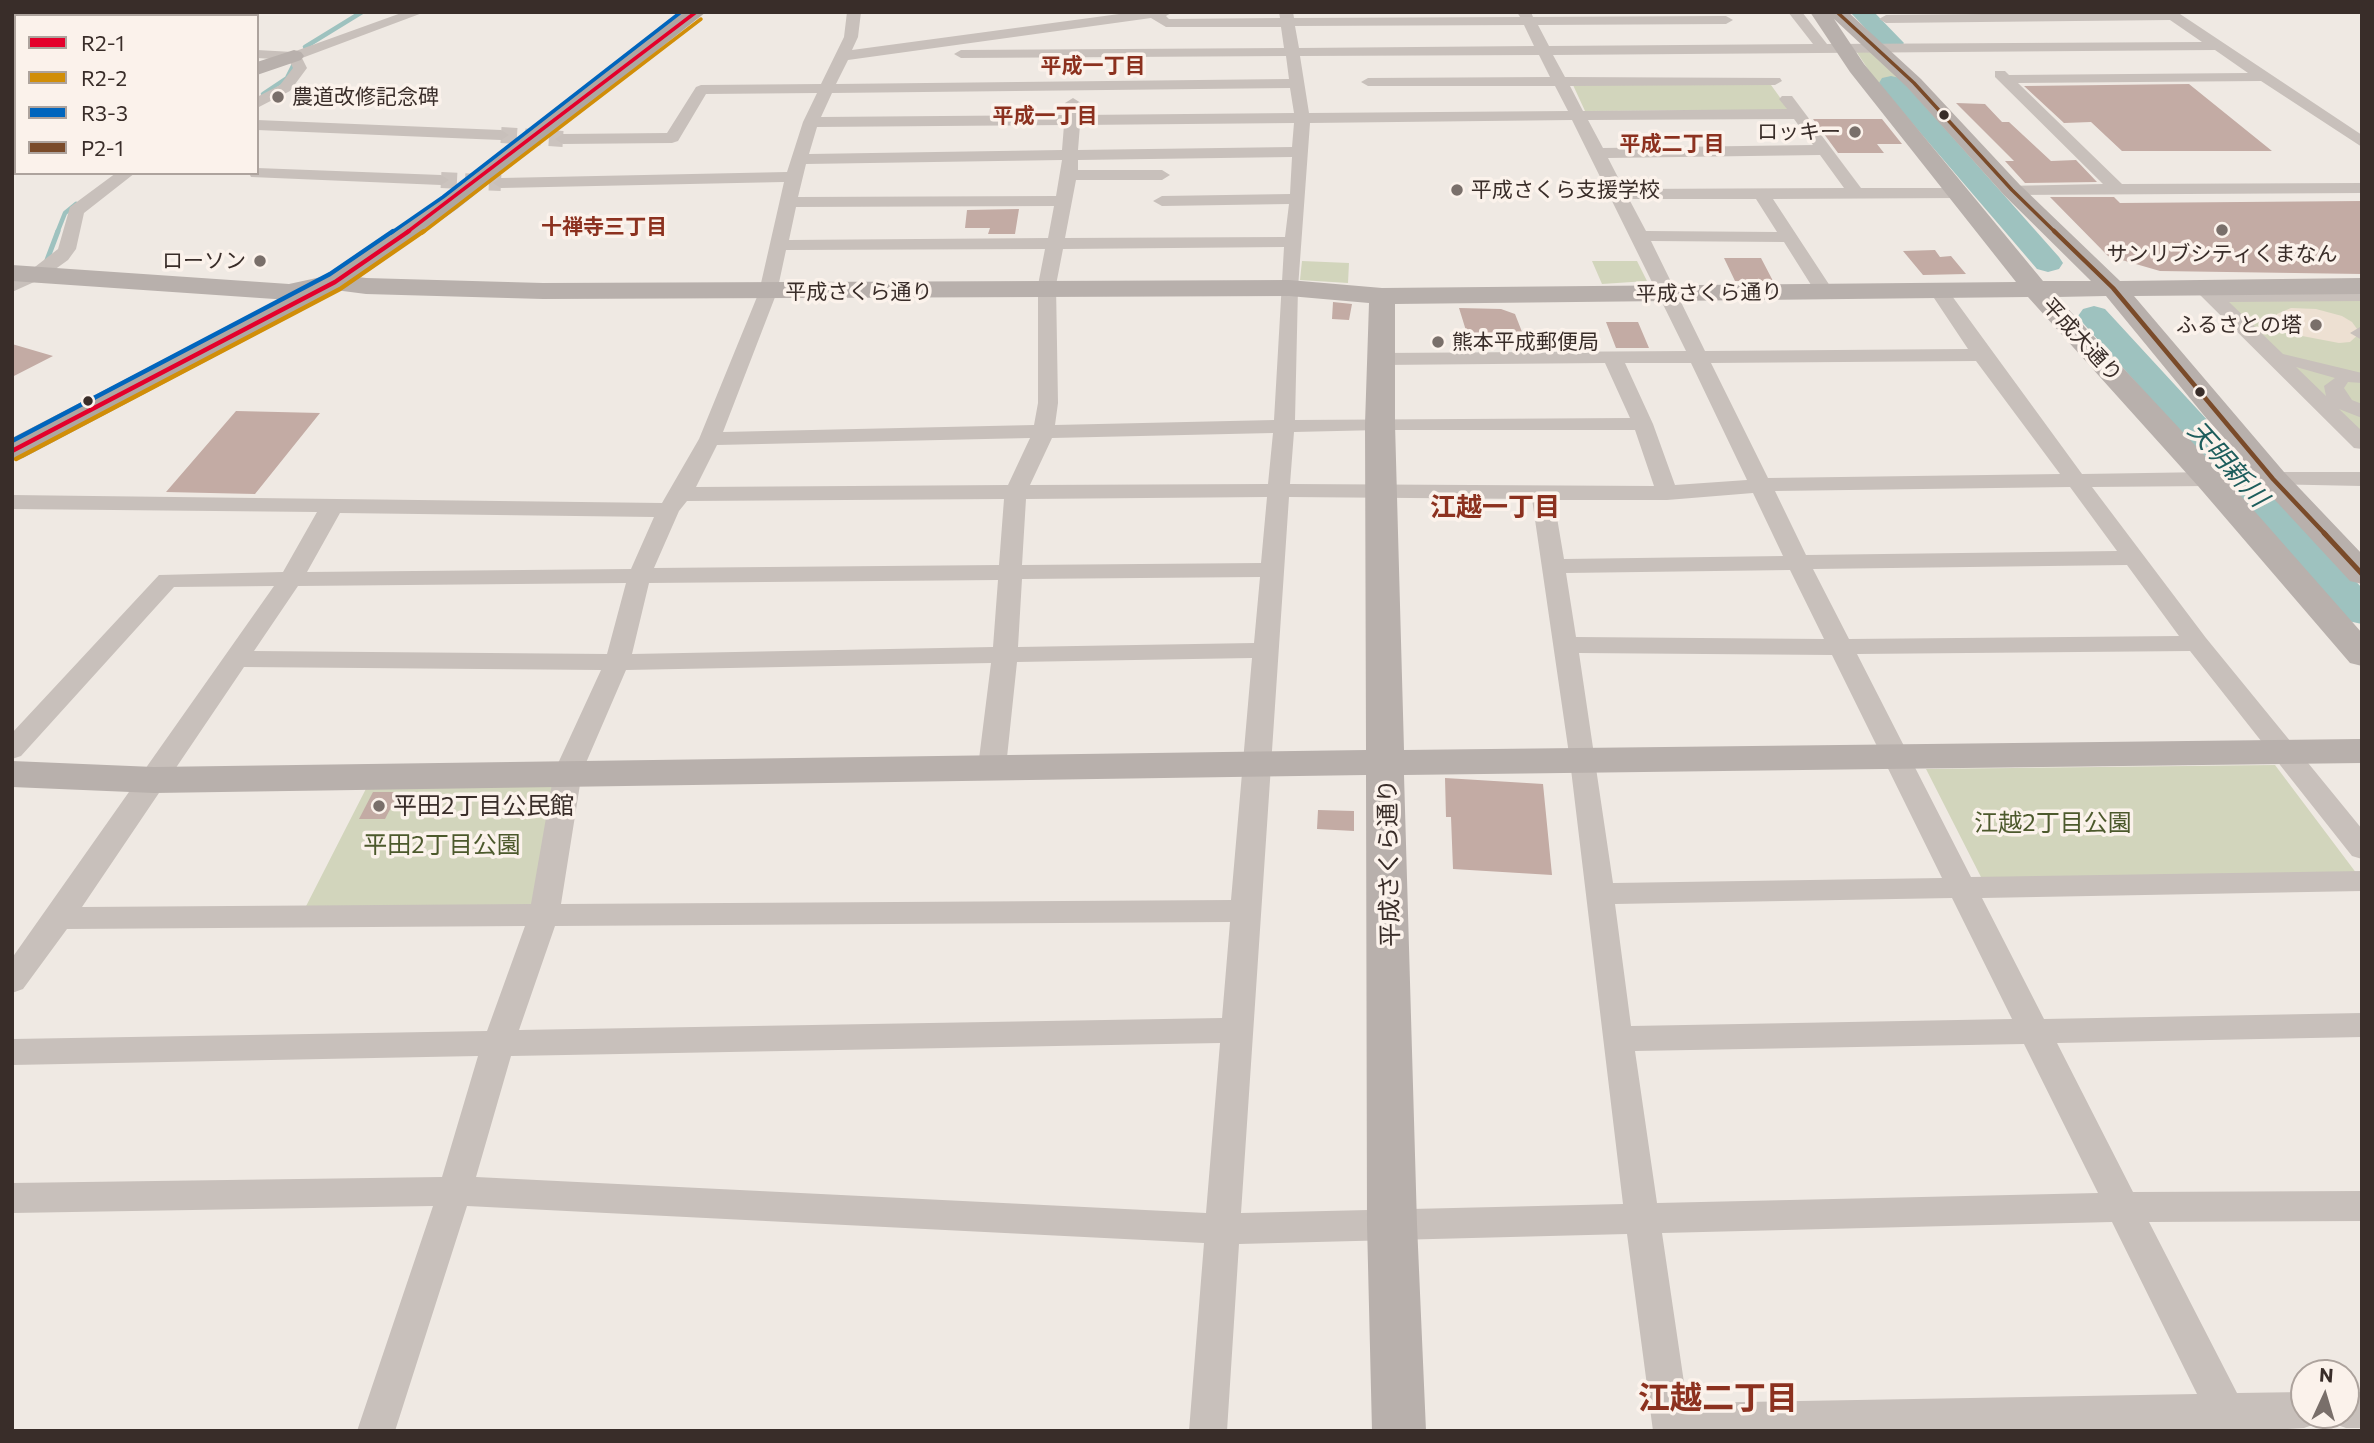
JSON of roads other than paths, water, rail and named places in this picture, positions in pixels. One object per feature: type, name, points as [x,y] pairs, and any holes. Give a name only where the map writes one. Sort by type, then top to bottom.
[{"type":"highway","points":[[12,452],[335,282],[448,204],[619,66],[681,12]]},
{"type":"highway","points":[[619,66],[696,12]]},
{"type":"highway","points":[[12,440],[289,292],[398,228],[567,107]]},
{"type":"street","points":[[259,68],[418,12]]},
{"type":"street","points":[[376,1431],[455,1191],[498,1044],[544,915],[568,772],[617,662],[639,577],[675,502],[710,439],[747,339],[768,292],[794,177],[811,122],[851,37],[854,12]]},
{"type":"street","points":[[1795,12],[1833,48]]},
{"type":"street","name":"平成大通り","points":[[1819,12],[1833,48],[1959,193],[2035,289],[2209,479],[2362,655]]},
{"type":"street","points":[[1837,12],[1921,90],[2012,190],[2113,288],[2273,480],[2362,574]]},
{"type":"street","points":[[842,56],[936,44],[1080,17],[1160,13],[1166,23],[1287,17],[1348,21],[1437,17],[1723,16],[1775,81],[1856,193]]},
{"type":"street","points":[[1883,16],[2170,14],[2362,142]]},
{"type":"street","points":[[1883,16],[1917,47]]},
{"type":"street","points":[[992,767],[1005,655],[1015,494],[1044,432],[1048,403],[1047,290],[1072,157],[1072,119],[1080,17]]},
{"type":"street","points":[[1208,1431],[1264,650],[1284,426],[1292,242],[1298,199],[1301,117],[1287,17]]},
{"type":"street","points":[[1526,17],[1640,236],[1798,563],[1899,758],[2230,1421]]},
{"type":"street","points":[[1348,21],[1357,40],[1368,51],[1368,99]]},
{"type":"street","points":[[936,44],[953,54],[2219,46]]},
{"type":"street","points":[[1973,48],[2008,79],[2117,189]]},
{"type":"street","points":[[259,54],[294,56]]},
{"type":"street","points":[[259,102],[285,88],[300,68],[294,56]]},
{"type":"street","points":[[2008,79],[2265,77]]},
{"type":"street","points":[[811,122],[1301,117],[1368,99],[1560,82],[1775,81]]},
{"type":"street","points":[[563,139],[672,138],[701,90],[1298,83]]},
{"type":"street","points":[[1368,99],[1577,116],[1797,114]]},
{"type":"street","points":[[259,125],[501,135]]},
{"type":"street","points":[[1597,153],[1823,150]]},
{"type":"street","points":[[801,159],[1298,152]]},
{"type":"street","points":[[1164,155],[1164,244]]},
{"type":"street","points":[[259,173],[441,180]]},
{"type":"street","points":[[12,286],[25,274],[67,249],[76,211],[124,175]]},
{"type":"street","points":[[1069,175],[1162,175]]},
{"type":"street","points":[[501,183],[794,177]]},
{"type":"street","points":[[2012,190],[2362,188]]},
{"type":"street","points":[[1618,194],[1959,193]]},
{"type":"street","points":[[1761,194],[1825,292]]},
{"type":"street","points":[[1163,201],[1298,199]]},
{"type":"street","points":[[789,202],[1064,201]]},
{"type":"street","points":[[1640,236],[1788,237]]},
{"type":"street","points":[[778,245],[1292,242]]},
{"type":"street","name":"平成さくら通り","points":[[25,274],[289,292],[335,282],[366,286],[543,291],[1289,288],[1382,296],[2113,288]]},
{"type":"street","points":[[2215,293],[2362,286]]},
{"type":"street","points":[[2113,288],[2215,293],[2362,295]]},
{"type":"street","points":[[1937,289],[1982,355],[2197,643],[2287,752],[2362,849]]},
{"type":"street","points":[[2215,293],[2362,431]]},
{"type":"street","points":[[2215,293],[2362,443]]},
{"type":"street","name":"平成さくら通り","points":[[1382,296],[1380,424],[1388,763],[1392,1224],[1399,1431]]},
{"type":"street","points":[[1381,359],[1982,355]]},
{"type":"street","points":[[1612,357],[1643,424],[1667,493]]},
{"type":"street","points":[[2288,359],[2360,378]]},
{"type":"street","points":[[2360,378],[2343,380],[2334,386],[2334,393],[2345,404],[2362,412]]},
{"type":"street","points":[[710,439],[1380,424],[1643,424]]},
{"type":"street","points":[[12,502],[334,505],[1383,490],[1667,493],[1762,485],[2209,479]]},
{"type":"street","points":[[2273,480],[2362,479]]},
{"type":"street","points":[[1542,493],[1583,761],[1617,1039],[1672,1427],[2230,1421],[2290,1412]]},
{"type":"street","points":[[12,981],[59,918],[291,579],[334,505]]},
{"type":"street","points":[[1553,566],[2134,558]]},
{"type":"street","points":[[12,750],[167,580],[1273,570]]},
{"type":"street","points":[[1565,645],[1843,647],[2197,643]]},
{"type":"street","points":[[235,660],[617,662],[1264,650]]},
{"type":"street","points":[[12,774],[154,780],[568,772],[2362,751]]},
{"type":"street","points":[[1600,894],[2362,881]]},
{"type":"street","points":[[59,918],[1246,911]]},
{"type":"street","points":[[1617,1039],[2362,1025]]},
{"type":"street","points":[[12,1052],[1236,1030]]},
{"type":"street","points":[[12,1198],[455,1191],[1221,1228],[2125,1207],[2362,1206]]},
{"type":"waterway","points":[[26,14],[29,12]]},
{"type":"waterway","points":[[305,47],[362,12]]},
{"type":"waterway","name":"天明新川","points":[[1861,12],[1892,43]]},
{"type":"waterway","points":[[263,94],[287,78],[294,64]]},
{"type":"waterway","name":"天明新川","points":[[1891,83],[2048,263]]},
{"type":"waterway","points":[[57,233],[65,213],[76,204]]},
{"type":"waterway","points":[[47,260],[58,231]]},
{"type":"waterway","name":"天明新川","points":[[2094,316],[2362,612]]},
{"type":"tunnel","points":[[501,135],[563,139]]},
{"type":"tunnel","points":[[441,180],[501,183]]},
{"type":"place","name":"農道改修記念碑","points":[[278,97]]},
{"type":"place","name":"ロッキー","points":[[1855,132]]},
{"type":"place","name":"平成さくら支援学校","points":[[1457,190]]},
{"type":"place","name":"サンリブシティくまなん","points":[[2222,230]]},
{"type":"place","name":"ローソン","points":[[260,261]]},
{"type":"place","name":"ふるさとの塔","points":[[2316,325]]},
{"type":"place","name":"熊本平成郵便局","points":[[1438,342]]},
{"type":"place","name":"平田2丁目公民館","points":[[379,806]]},
{"type":"district","name":"平成一丁目","points":[[1093,66]]},
{"type":"district","name":"平成一丁目","points":[[1045,116]]},
{"type":"district","name":"平成二丁目","points":[[1672,144]]},
{"type":"district","name":"十禅寺三丁目","points":[[604,227]]},
{"type":"district","name":"江越一丁目","points":[[1495,507]]},
{"type":"district","name":"江越二丁目","points":[[1718,1398]]},
{"type":"park label","name":"江越2丁目公園","points":[[2053,823]]},
{"type":"park label","name":"平田2丁目公園","points":[[442,845]]}]
